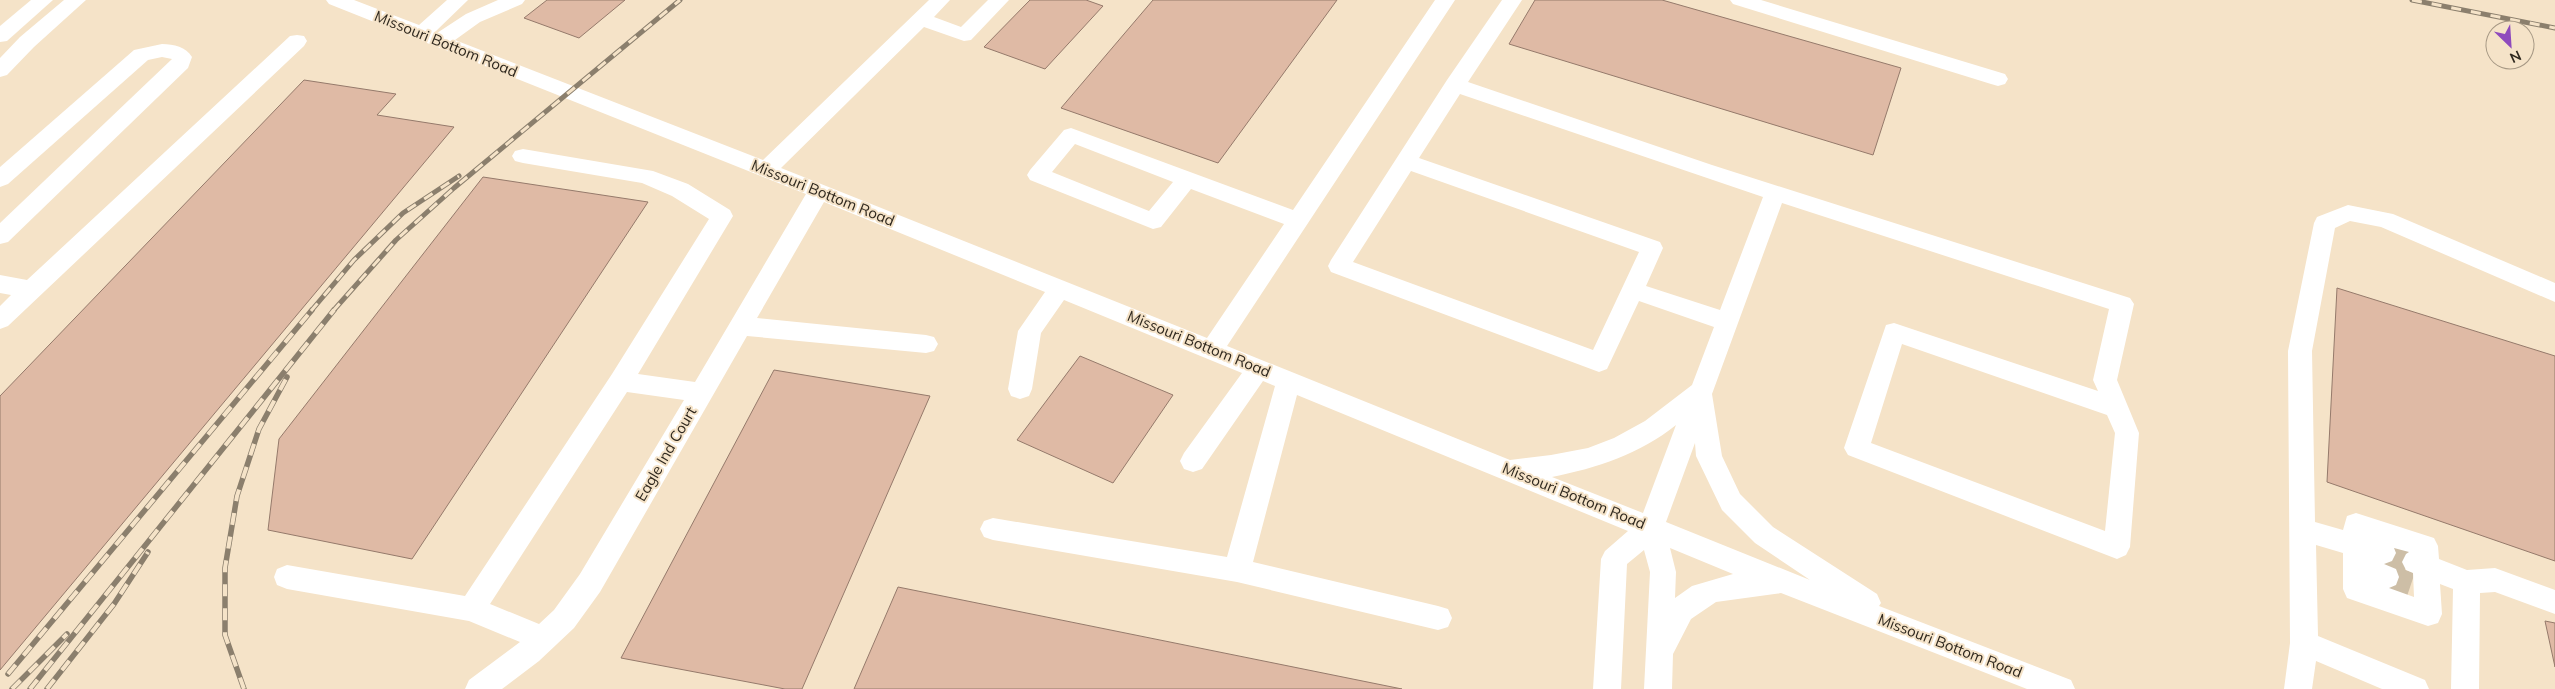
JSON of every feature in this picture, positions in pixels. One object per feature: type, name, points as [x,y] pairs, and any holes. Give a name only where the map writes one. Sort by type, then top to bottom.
[{"type":"street","points":[[0,36],[43,0]]},
{"type":"street","points":[[0,70],[40,31],[76,0]]},
{"type":"street","points":[[40,31],[87,0]]},
{"type":"street","name":"Missouri Bottom Road","points":[[336,0],[819,190],[1786,583],[2060,689]]},
{"type":"street","points":[[430,38],[458,0]]},
{"type":"street","points":[[430,38],[515,0]]},
{"type":"street","points":[[766,170],[940,0]]},
{"type":"street","points":[[920,19],[964,35],[999,0]]},
{"type":"street","points":[[1212,349],[1445,0]]},
{"type":"street","points":[[1406,161],[1652,248],[1599,362],[1339,266],[1454,85],[1512,0]]},
{"type":"street","points":[[1740,0],[1998,79]]},
{"type":"street","points":[[0,320],[297,41]]},
{"type":"street","points":[[0,178],[141,55],[152,50],[178,53],[182,57],[180,63],[0,236]]},
{"type":"street","points":[[1454,85],[1774,193],[1980,257],[2122,304],[2105,380],[2117,408],[2127,433],[2117,548],[1857,448],[1894,332],[2117,408]]},
{"type":"street","points":[[1187,179],[1153,221],[1038,176],[1071,135],[1298,220]]},
{"type":"street","points":[[471,609],[621,381],[722,216],[680,190],[645,176],[523,156]]},
{"type":"street","name":"Eagle Ind Court","points":[[480,689],[564,620],[590,583],[819,190]]},
{"type":"street","points":[[1607,689],[1614,560],[1651,527],[1774,193]]},
{"type":"street","points":[[2298,689],[2304,643],[2300,351],[2325,223],[2348,213],[2385,220],[2555,293]]},
{"type":"street","points":[[0,284],[31,290]]},
{"type":"street","points":[[1020,389],[1030,331],[1060,288]]},
{"type":"street","points":[[1632,290],[1726,322]]},
{"type":"street","points":[[740,326],[926,344]]},
{"type":"street","points":[[1193,461],[1259,368]]},
{"type":"street","points":[[1238,570],[1289,380]]},
{"type":"street","points":[[621,381],[701,393]]},
{"type":"street","points":[[1509,470],[1530,469],[1563,463],[1609,451],[1653,429],[1700,392]]},
{"type":"street","points":[[1700,392],[1708,456],[1731,502],[1764,535],[1911,630]]},
{"type":"street","points":[[2356,524],[2425,546],[2422,577],[2428,614],[2357,589],[2356,524]]},
{"type":"street","points":[[1651,527],[1663,572],[1658,689]]},
{"type":"street","points":[[993,529],[1238,570],[1438,618]]},
{"type":"street","points":[[2302,530],[2357,556],[2385,565]]},
{"type":"street","points":[[287,577],[471,609],[543,639]]},
{"type":"street","points":[[2422,577],[2467,582],[2495,580],[2555,602]]},
{"type":"street","points":[[2465,689],[2467,582]]},
{"type":"street","points":[[1659,656],[1680,610],[1708,592],[1737,584],[1786,583]]},
{"type":"street","points":[[2304,643],[2415,689]]},
{"type":"building","points":[[547,0],[625,0],[579,38],[524,18]]},
{"type":"building","points":[[1030,0],[1086,0],[1103,6],[1045,69],[984,47]]},
{"type":"building","points":[[1153,0],[1337,0],[1218,163],[1061,108]]},
{"type":"building","points":[[1535,0],[1662,0],[1901,68],[1873,155],[1509,44]]},
{"type":"building","points":[[304,80],[396,94],[377,115],[454,127],[0,670],[0,396]]},
{"type":"building","points":[[483,177],[648,202],[412,559],[268,530],[279,439]]},
{"type":"building","points":[[2337,288],[2555,356],[2555,561],[2327,482]]},
{"type":"building","points":[[1080,356],[1173,395],[1113,483],[1017,440]]},
{"type":"building","points":[[774,370],[930,396],[802,689],[785,689],[621,658]]},
{"type":"building","points":[[898,587],[1402,689],[854,689]]},
{"type":"building","points":[[2545,621],[2555,623],[2555,667]]},
{"type":"tunnel","points":[[2383,553],[2415,562]]},
{"type":"tunnel","points":[[2386,577],[2419,588]]},
{"type":"railway","points":[[333,311],[396,240],[454,188],[680,0]]},
{"type":"railway","points":[[2412,0],[2555,28]]},
{"type":"railway","points":[[311,311],[354,260],[403,213],[459,176]]},
{"type":"railway","points":[[8,674],[312,310]]},
{"type":"railway","points":[[30,689],[334,310]]},
{"type":"railway","points":[[244,689],[225,635],[225,568],[237,496],[259,429],[287,377]]},
{"type":"railway","points":[[47,689],[114,604],[148,552]]},
{"type":"railway","points":[[12,689],[67,634]]}]
